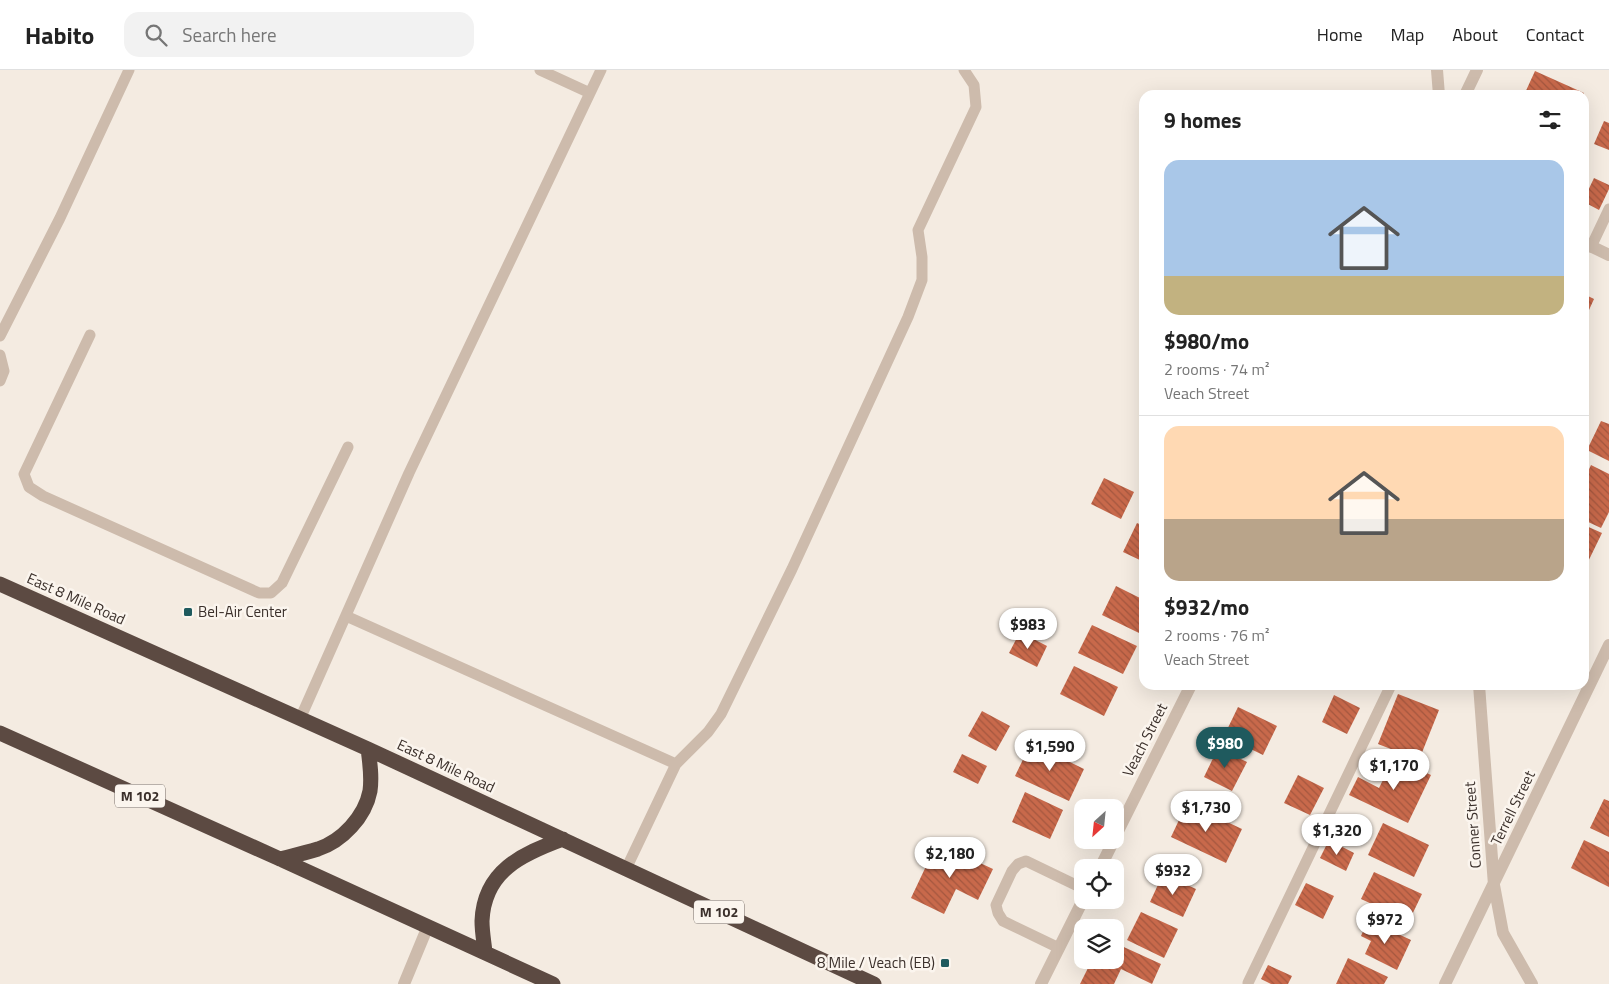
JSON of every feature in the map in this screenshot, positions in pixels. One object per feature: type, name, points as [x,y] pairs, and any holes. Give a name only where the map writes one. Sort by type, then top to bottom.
[{"type":"highway","name":"East 8 Mile Road","points":[[0,584],[368,749],[874,984]]},
{"type":"highway","name":"M 102","points":[[0,734],[428,926],[552,984]]},
{"type":"highway","points":[[280,859],[319,849],[339,838],[353,824],[365,808],[370,791],[371,772],[368,749]]},
{"type":"highway","points":[[485,952],[482,922],[488,891],[500,874],[514,861],[532,850],[563,840]]},
{"type":"street","points":[[1437,70],[1439,90]]},
{"type":"street","points":[[1467,90],[1477,70]]},
{"type":"street","points":[[1589,246],[1609,255]]},
{"type":"street","name":"Terrell Street","points":[[1589,687],[1609,645]]},
{"type":"street","name":"Veach Street","points":[[1124,819],[1188,690]]},
{"type":"street","name":"Conner Street","points":[[1480,690],[1494,885],[1503,933],[1532,984]]},
{"type":"street","name":"Terrell Street","points":[[1446,984],[1587,690]]},
{"type":"street","points":[[1041,984],[1079,909]]},
{"type":"street","points":[[404,984],[428,926]]},
{"type":"lane","points":[[0,336],[60,218],[129,70]]},
{"type":"lane","points":[[540,70],[590,93]]},
{"type":"lane","points":[[300,719],[409,473],[602,70]]},
{"type":"lane","points":[[626,868],[676,764],[708,732],[720,714],[792,569],[908,317],[922,280],[922,257],[918,230],[976,108],[974,85],[964,70]]},
{"type":"lane","points":[[1589,242],[1609,209]]},
{"type":"lane","points":[[90,335],[24,474],[29,487],[43,496],[259,593],[271,593],[282,583],[348,447]]},
{"type":"lane","points":[[0,355],[4,371],[0,381]]},
{"type":"lane","points":[[346,616],[676,764]]},
{"type":"lane","points":[[1248,983],[1389,690]]},
{"type":"lane","points":[[1060,948],[1003,921],[996,905],[1012,871],[1018,864],[1026,861],[1074,884]]},
{"type":"building","points":[[1535,71],[1577,90],[1526,90]]},
{"type":"building","points":[[1604,121],[1609,123],[1609,150],[1594,144]]},
{"type":"building","points":[[1594,178],[1609,185],[1599,210],[1589,205],[1589,188]]},
{"type":"building","points":[[1589,296],[1594,299],[1589,310]]},
{"type":"building","points":[[1601,421],[1609,424],[1609,461],[1589,451],[1589,446]]},
{"type":"building","points":[[1591,465],[1609,474],[1609,512],[1601,528],[1589,522],[1589,469]]},
{"type":"building","points":[[1104,478],[1134,492],[1121,519],[1091,504]]},
{"type":"building","points":[[1137,523],[1139,524],[1139,560],[1123,552]]},
{"type":"building","points":[[1589,527],[1602,533],[1589,560]]},
{"type":"building","points":[[1116,586],[1139,598],[1139,633],[1102,615]]},
{"type":"building","points":[[1092,625],[1137,646],[1123,674],[1078,653]]},
{"type":"building","points":[[1020,632],[1047,646],[1037,667],[1009,653]]},
{"type":"building","points":[[1074,666],[1118,687],[1104,716],[1060,694]]},
{"type":"building","points":[[1398,694],[1439,710],[1419,760],[1378,744]]},
{"type":"building","points":[[1334,695],[1360,708],[1347,734],[1322,722]]},
{"type":"building","points":[[1238,707],[1277,726],[1263,755],[1224,736]]},
{"type":"building","points":[[982,711],[1010,726],[996,751],[968,736]]},
{"type":"building","points":[[1031,743],[1084,769],[1069,801],[1015,776]]},
{"type":"building","points":[[1218,748],[1247,762],[1232,791],[1204,777]]},
{"type":"building","points":[[962,754],[987,766],[978,784],[953,772]]},
{"type":"building","points":[[1394,758],[1431,775],[1408,823],[1349,795],[1358,777],[1379,788]]},
{"type":"building","points":[[1298,775],[1324,788],[1310,815],[1284,803]]},
{"type":"building","points":[[1025,792],[1063,810],[1050,839],[1012,822]]},
{"type":"building","points":[[1604,799],[1609,801],[1609,837],[1590,828]]},
{"type":"building","points":[[1187,803],[1242,829],[1226,863],[1171,837]]},
{"type":"building","points":[[1383,823],[1429,845],[1414,877],[1368,855]]},
{"type":"building","points":[[1329,840],[1354,853],[1346,871],[1320,858]]},
{"type":"building","points":[[1584,840],[1609,852],[1609,887],[1571,868]]},
{"type":"building","points":[[937,843],[993,869],[978,900],[956,889],[944,914],[911,898]]},
{"type":"building","points":[[1374,872],[1422,894],[1409,921],[1361,899]]},
{"type":"building","points":[[1163,874],[1196,889],[1183,917],[1150,902]]},
{"type":"building","points":[[1306,883],[1334,896],[1323,919],[1295,905]]},
{"type":"building","points":[[1141,912],[1178,929],[1164,958],[1127,940]]},
{"type":"building","points":[[1368,920],[1411,940],[1397,970],[1365,954],[1371,941],[1361,936]]},
{"type":"building","points":[[1124,947],[1161,964],[1152,984],[1121,969],[1124,969]]},
{"type":"building","points":[[1348,958],[1388,977],[1384,984],[1336,984]]},
{"type":"building","points":[[1268,965],[1292,976],[1288,984],[1271,984],[1261,979]]},
{"type":"building","points":[[1088,969],[1121,969],[1114,984],[1080,984]]},
{"type":"place","name":"Bel-Air Center","points":[[188,612]]},
{"type":"place","name":"8 Mile / Veach (EB)","points":[[945,963]]}]
